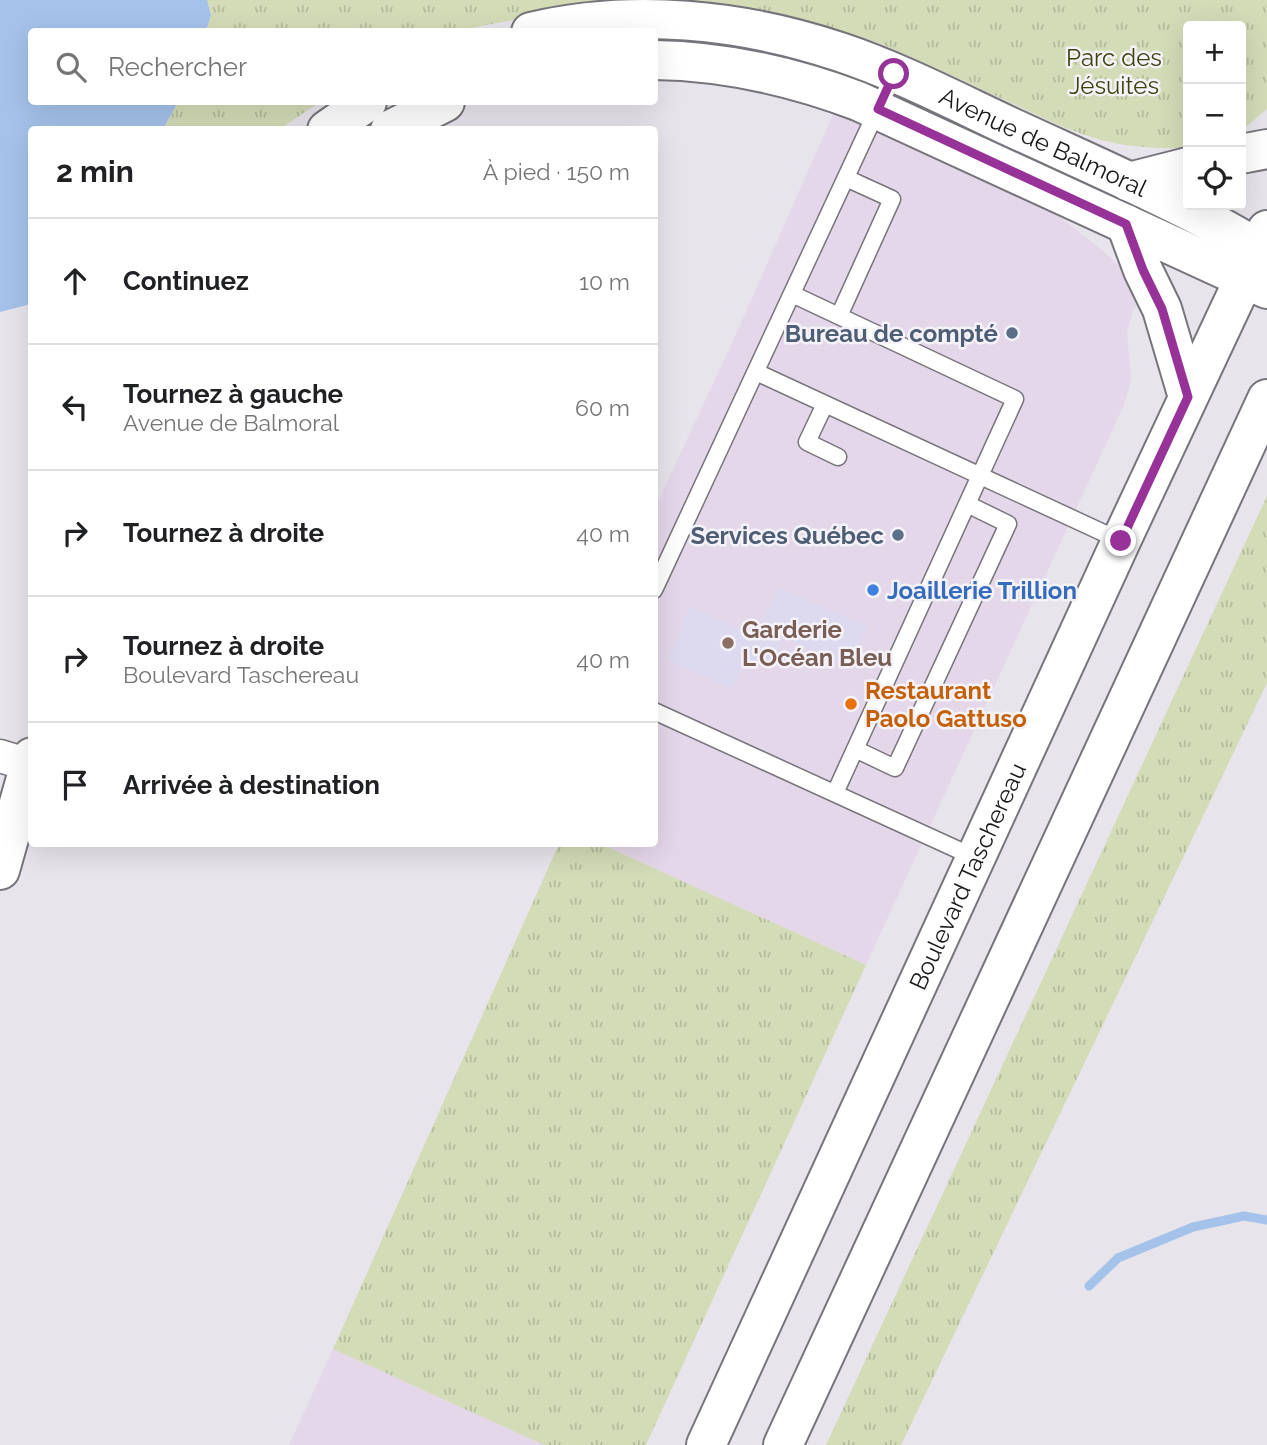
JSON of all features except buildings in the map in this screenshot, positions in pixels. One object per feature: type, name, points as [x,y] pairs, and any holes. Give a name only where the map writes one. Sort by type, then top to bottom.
[{"type":"main road","name":"Avenue de Balmoral","points":[[552,28],[625,20],[710,23],[794,38],[840,52],[894,74],[1211,222],[1261,260]]},
{"type":"main road","name":"Avenue de Balmoral","points":[[658,60],[710,62],[751,69],[831,91],[878,109],[1126,224],[1261,260]]},
{"type":"main road","points":[[333,126],[363,105]]},
{"type":"main road","points":[[398,126],[440,105]]},
{"type":"main road","points":[[1246,152],[1267,149]]},
{"type":"main road","points":[[1129,182],[1183,168]]},
{"type":"main road","points":[[1126,224],[1143,270],[1162,309],[1188,397]]},
{"type":"main road","name":"Boulevard Taschereau","points":[[706,1445],[1188,397],[1261,260]]},
{"type":"main road","points":[[783,1445],[1266,404]]},
{"type":"main road","points":[[0,870],[20,760]]},
{"type":"lane","points":[[658,581],[894,74]]},
{"type":"lane","points":[[839,316],[892,199],[846,178]]},
{"type":"lane","points":[[792,294],[1015,399],[835,793]]},
{"type":"lane","points":[[756,372],[1121,541]]},
{"type":"lane","points":[[825,404],[807,442],[838,457]]},
{"type":"lane","points":[[855,750],[895,768],[1009,524],[967,504]]},
{"type":"lane","points":[[658,713],[976,858]]},
{"type":"shaded area","points":[[835,110],[1051,210],[1125,272],[1142,301],[1133,310],[1127,332],[1131,375],[1124,405],[866,965],[608,847],[658,847],[658,502],[732,343]]},
{"type":"shaded area","name":"Garderie L'Océan Bleu","points":[[778,588],[867,626],[849,666],[785,638],[770,669],[746,659],[732,689],[667,660],[690,607],[756,636]]},
{"type":"shaded area","points":[[333,1349],[544,1445],[289,1445]]},
{"type":"green space","name":"Parc des Jésuites","points":[[207,0],[1267,0],[1267,109],[1246,127],[1246,21],[1183,21],[1183,149],[1128,145],[1094,138],[1056,124],[879,43],[828,29],[723,12],[615,10],[562,14],[473,28],[207,28],[211,15]]},
{"type":"green space","points":[[176,105],[316,105],[284,126],[165,126]]},
{"type":"green space","points":[[1267,496],[1267,683],[901,1445],[826,1445]]},
{"type":"green space","points":[[558,847],[608,847],[866,965],[646,1445],[544,1445],[333,1349]]},
{"type":"water","points":[[0,0],[207,0],[211,15],[207,28],[28,28],[28,105],[176,105],[165,126],[28,126],[28,305],[0,312]]},
{"type":"waterway","points":[[1089,1286],[1118,1258],[1193,1227],[1244,1216],[1267,1220]]},
{"type":"place","name":"Bureau de compté","points":[[1012,333]]},
{"type":"place","name":"Services Québec","points":[[898,535]]},
{"type":"place","name":"Joaillerie Trillion","points":[[873,590]]},
{"type":"place","name":"Garderie L'Océan Bleu","points":[[728,643]]},
{"type":"place","name":"Restaurant Paolo Gattuso","points":[[851,704]]},
{"type":"route","points":[[894,74],[878,109],[1126,224],[1143,270],[1162,309],[1188,397],[1121,541]]}]
